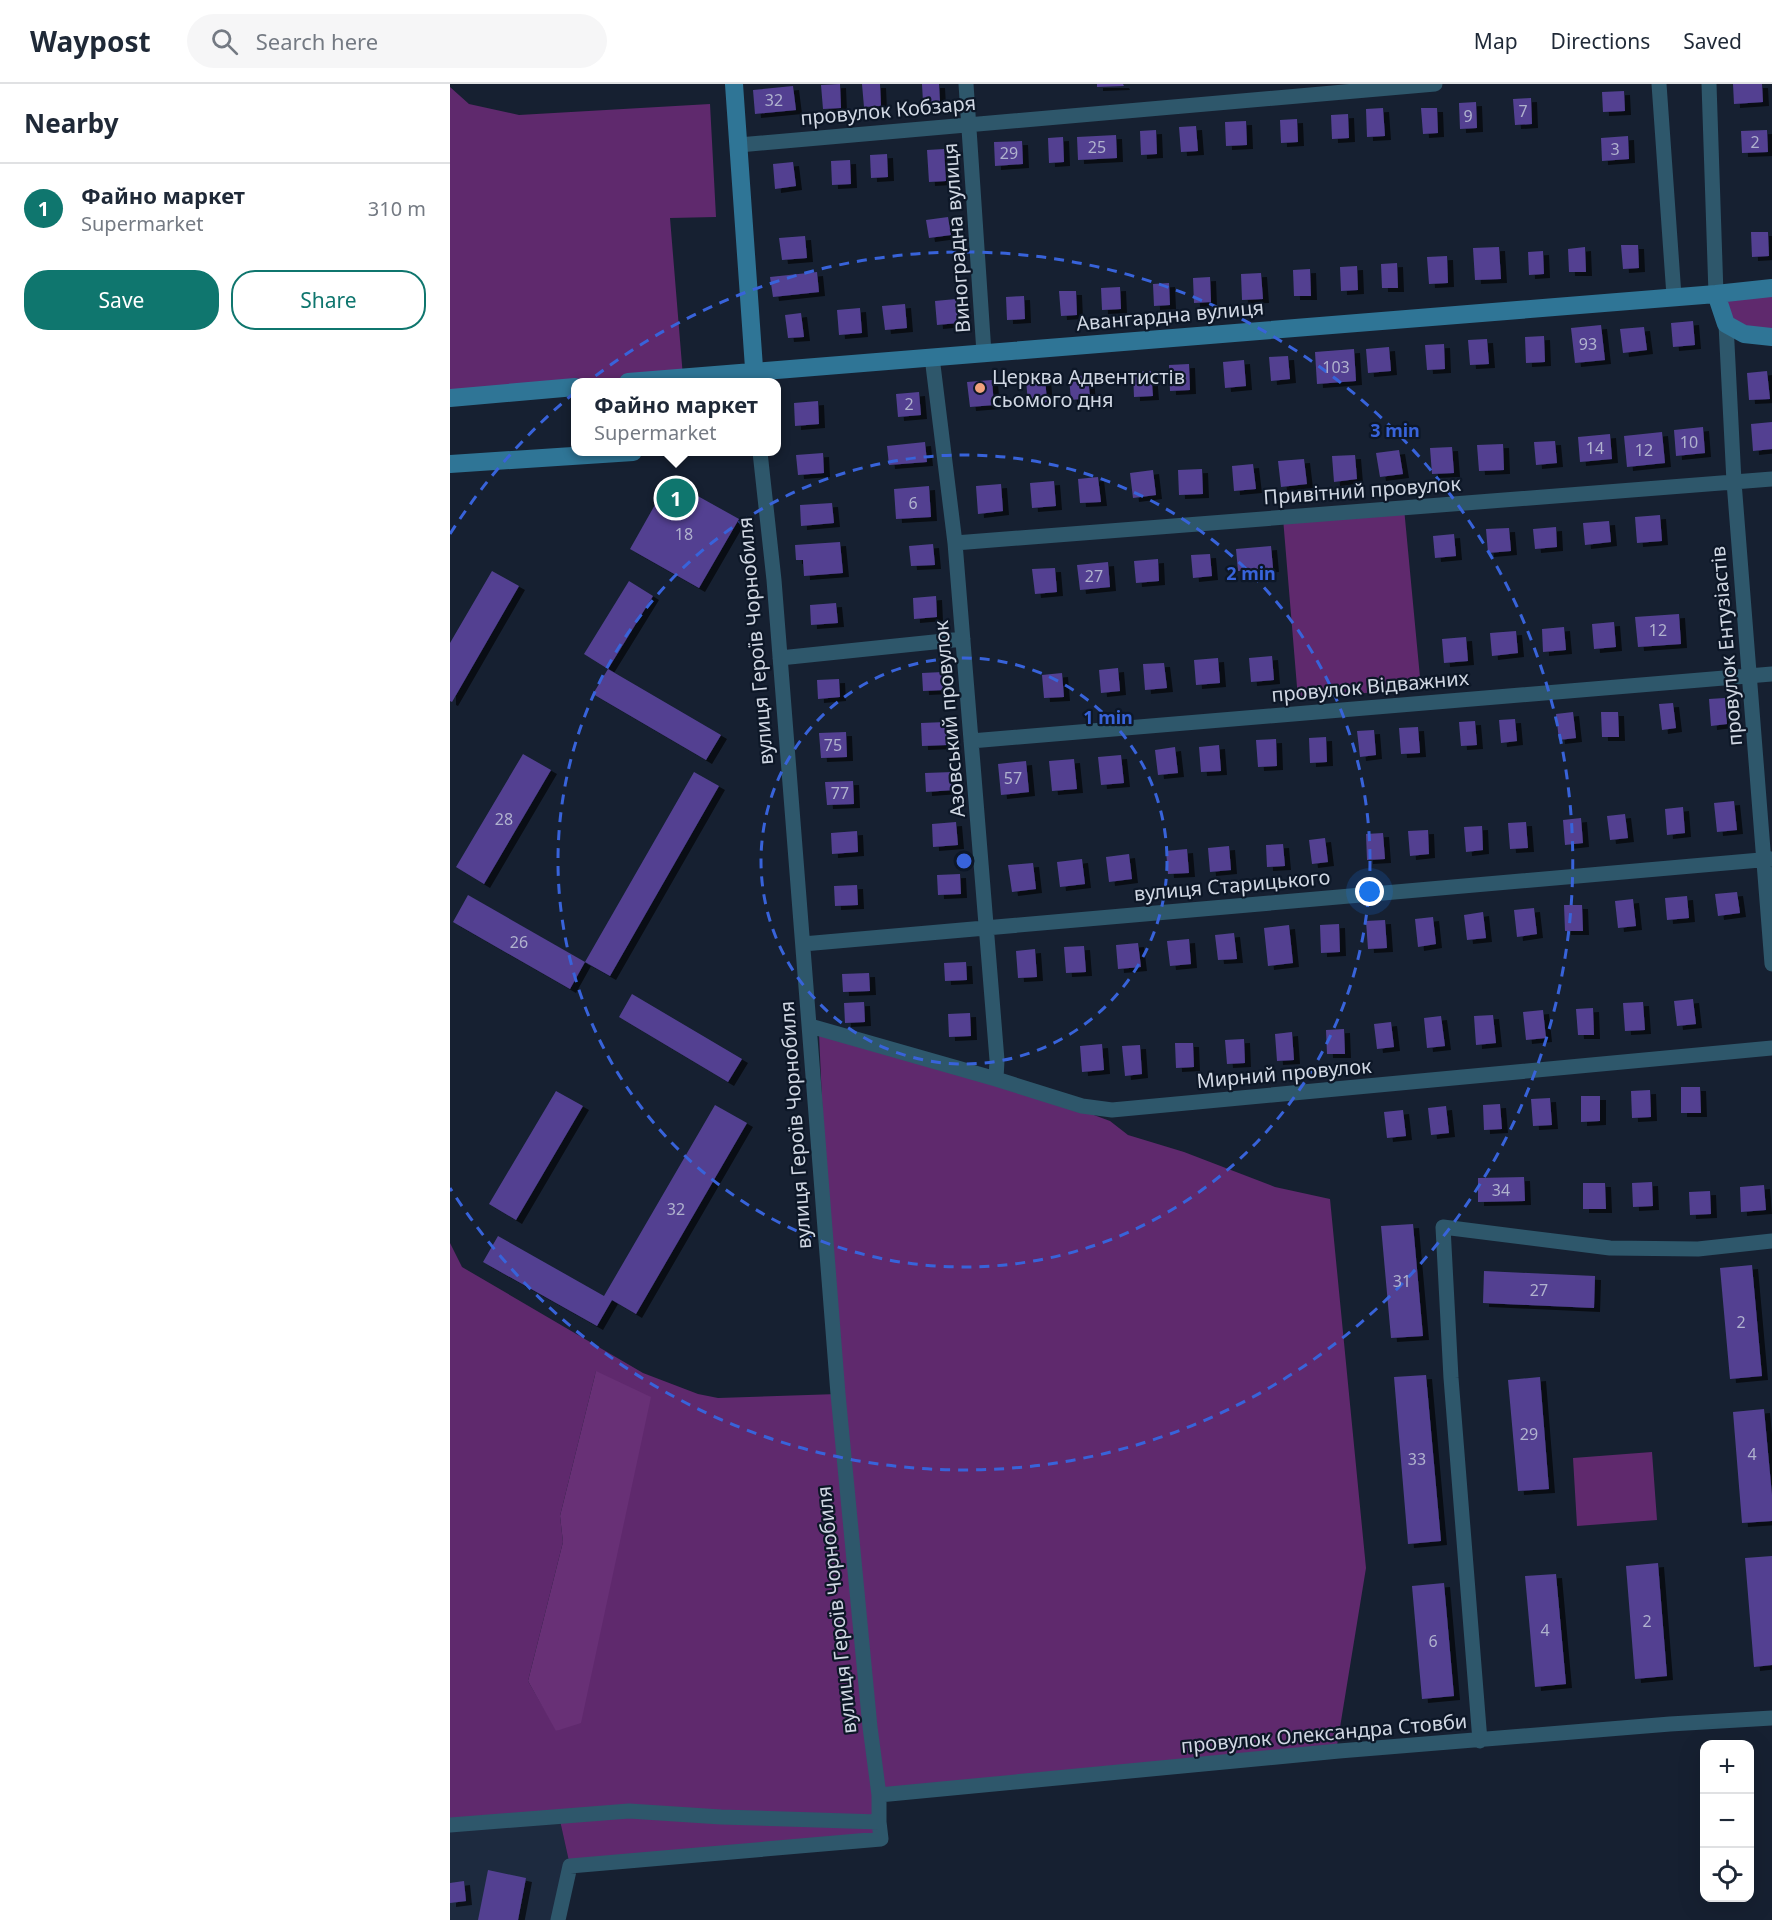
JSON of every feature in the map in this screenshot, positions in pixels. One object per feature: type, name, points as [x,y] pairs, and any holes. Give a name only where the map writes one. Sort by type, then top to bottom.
[{"type":"street","points":[[734,84],[754,377]]},
{"type":"street","name":"Виноградна вулиця","points":[[966,84],[984,353]]},
{"type":"street","name":"провулок Кобзаря","points":[[739,145],[1436,84]]},
{"type":"street","points":[[1659,84],[1674,297]]},
{"type":"street","points":[[1709,84],[1716,294],[1725,324],[1744,334],[1772,337]]},
{"type":"street","name":"Авангардна вулиця","points":[[729,378],[932,357],[1772,288]]},
{"type":"street","name":"провулок Ентузіастів","points":[[1725,324],[1734,482],[1768,859],[1772,964]]},
{"type":"street","name":"Азовський провулок","points":[[932,357],[956,543],[997,1060],[996,1079]]},
{"type":"street","points":[[450,398],[571,387]]},
{"type":"street","points":[[450,464],[572,456]]},
{"type":"street","name":"вулиця Героїв Чорнобиля","points":[[760,456],[774,580],[837,1384],[879,1795],[879,1822]]},
{"type":"street","name":"Привітний провулок","points":[[956,543],[1772,479]]},
{"type":"street","points":[[780,658],[963,639]]},
{"type":"street","name":"провулок Відважних","points":[[971,741],[1772,674]]},
{"type":"street","name":"вулиця Старицького","points":[[803,944],[1768,859]]},
{"type":"street","name":"Мирний провулок","points":[[810,1026],[1082,1106],[1112,1110],[1772,1048]]},
{"type":"street","points":[[1480,1741],[1452,1378],[1443,1227],[1610,1248],[1698,1249],[1772,1241]]},
{"type":"street","name":"провулок Олександра Стовби","points":[[879,1795],[1339,1751],[1772,1718]]},
{"type":"street","points":[[450,1826],[629,1811],[721,1817],[879,1822],[880,1839],[570,1866],[558,1920]]},
{"type":"shaded area","points":[[450,87],[469,104],[519,115],[710,104],[716,217],[670,218],[683,377],[571,378],[571,382],[450,394]]},
{"type":"shaded area","points":[[1772,288],[1772,337],[1744,334],[1716,294]]},
{"type":"shaded area","points":[[1404,508],[1421,688],[1298,699],[1283,518]]},
{"type":"shaded area","points":[[819,1033],[1067,1105],[1110,1121],[1128,1135],[1184,1152],[1275,1187],[1330,1199],[1366,1568],[1335,1758],[879,1795],[828,1236]]},
{"type":"shaded area","points":[[450,1243],[462,1267],[643,1373],[698,1394],[718,1398],[838,1394],[881,1839],[570,1866],[559,1816],[450,1825]],"holes":[[[596,1371],[557,1731],[528,1681],[563,1542],[560,1516]]]},
{"type":"shaded area","points":[[596,1371],[651,1397],[581,1723],[556,1731],[528,1681],[563,1542],[560,1516]]},
{"type":"shaded area","points":[[1652,1452],[1657,1520],[1577,1526],[1573,1458]]},
{"type":"shaded area","points":[[559,1816],[570,1866],[558,1920],[450,1920],[450,1825]]},
{"type":"building","points":[[840,84],[841,108],[823,109],[821,85]]},
{"type":"building","points":[[862,84],[880,84],[881,106],[864,107]]},
{"type":"building","points":[[922,84],[939,84],[940,102],[923,102]]},
{"type":"building","points":[[1097,84],[1123,84],[1124,86],[1097,87]]},
{"type":"building","points":[[1733,84],[1762,84],[1763,102],[1734,104]]},
{"type":"building","points":[[793,86],[796,110],[755,114],[753,90]]},
{"type":"building","points":[[1624,91],[1625,111],[1603,112],[1602,92]]},
{"type":"building","points":[[1531,98],[1532,124],[1515,125],[1513,99]]},
{"type":"building","points":[[1476,102],[1477,128],[1460,129],[1459,103]]},
{"type":"building","points":[[1383,108],[1385,136],[1367,137],[1366,109]]},
{"type":"building","points":[[1421,108],[1437,108],[1438,133],[1423,134]]},
{"type":"building","points":[[1348,114],[1349,138],[1332,139],[1331,115]]},
{"type":"building","points":[[1297,119],[1298,142],[1281,143],[1280,120]]},
{"type":"building","points":[[1246,121],[1247,145],[1226,146],[1225,122]]},
{"type":"building","points":[[1196,126],[1198,151],[1181,152],[1179,127]]},
{"type":"building","points":[[1156,130],[1157,154],[1141,155],[1140,131]]},
{"type":"building","points":[[1767,130],[1768,152],[1742,153],[1741,131]]},
{"type":"building","points":[[1116,135],[1117,158],[1078,160],[1077,137]]},
{"type":"building","points":[[1628,136],[1629,159],[1602,161],[1601,138]]},
{"type":"building","points":[[1063,137],[1064,162],[1049,163],[1048,138]]},
{"type":"building","points":[[1022,141],[1023,164],[995,166],[994,142]]},
{"type":"building","points":[[944,149],[946,181],[929,182],[927,150]]},
{"type":"building","points":[[887,154],[888,177],[871,178],[870,155]]},
{"type":"building","points":[[850,160],[851,184],[832,185],[831,161]]},
{"type":"building","points":[[793,162],[796,186],[775,189],[773,164]]},
{"type":"building","points":[[948,217],[951,235],[929,238],[926,220]]},
{"type":"building","points":[[1751,232],[1768,232],[1769,256],[1752,257]]},
{"type":"building","points":[[805,236],[807,258],[782,260],[779,238]]},
{"type":"building","points":[[1621,245],[1638,245],[1639,268],[1623,269]]},
{"type":"building","points":[[1499,247],[1501,279],[1475,280],[1473,248]]},
{"type":"building","points":[[1585,247],[1586,272],[1569,272],[1568,249]]},
{"type":"building","points":[[1543,251],[1544,274],[1529,275],[1528,252]]},
{"type":"building","points":[[1447,256],[1448,283],[1429,284],[1427,257]]},
{"type":"building","points":[[1397,263],[1398,288],[1382,288],[1381,264]]},
{"type":"building","points":[[1357,266],[1358,290],[1341,291],[1340,267]]},
{"type":"building","points":[[1310,269],[1311,296],[1294,296],[1293,270]]},
{"type":"building","points":[[817,272],[819,292],[773,297],[770,277]]},
{"type":"building","points":[[1261,273],[1263,299],[1242,300],[1241,274]]},
{"type":"building","points":[[1210,277],[1211,302],[1194,303],[1193,278]]},
{"type":"building","points":[[1169,283],[1170,305],[1154,306],[1153,284]]},
{"type":"building","points":[[1120,287],[1121,309],[1102,310],[1101,288]]},
{"type":"building","points":[[1059,291],[1076,291],[1077,315],[1061,316]]},
{"type":"building","points":[[1024,296],[1025,319],[1007,320],[1006,297]]},
{"type":"building","points":[[956,299],[958,323],[937,325],[935,301]]},
{"type":"building","points":[[905,304],[907,328],[885,330],[882,306]]},
{"type":"building","points":[[860,308],[862,333],[839,335],[837,310]]},
{"type":"building","points":[[801,313],[804,337],[788,338],[785,315]]},
{"type":"building","points":[[1693,321],[1695,345],[1673,347],[1671,323]]},
{"type":"building","points":[[1601,325],[1605,360],[1575,363],[1571,328]]},
{"type":"building","points":[[1644,327],[1647,350],[1623,353],[1620,329]]},
{"type":"building","points":[[1544,336],[1545,362],[1526,363],[1525,337]]},
{"type":"building","points":[[1487,339],[1489,364],[1470,365],[1468,340]]},
{"type":"building","points":[[1444,344],[1445,369],[1427,370],[1425,345]]},
{"type":"building","points":[[1389,347],[1391,371],[1368,373],[1366,349]]},
{"type":"building","points":[[1354,349],[1356,381],[1317,384],[1315,352]]},
{"type":"building","points":[[1288,356],[1290,379],[1271,381],[1269,357]]},
{"type":"building","points":[[1244,360],[1246,386],[1225,388],[1223,362]]},
{"type":"building","points":[[1189,364],[1190,390],[1170,391],[1169,365]]},
{"type":"building","points":[[1151,371],[1153,396],[1134,397],[1133,372]]},
{"type":"building","points":[[1767,371],[1770,399],[1749,400],[1747,373]]},
{"type":"building","points":[[1088,375],[1090,398],[1071,400],[1069,377]]},
{"type":"building","points":[[1045,377],[1047,402],[1028,404],[1026,379]]},
{"type":"building","points":[[992,380],[994,405],[970,407],[967,382]]},
{"type":"building","points":[[919,392],[921,415],[898,417],[896,394]]},
{"type":"building","points":[[818,401],[819,424],[795,426],[794,403]]},
{"type":"building","points":[[1772,422],[1772,449],[1753,451],[1751,424]]},
{"type":"building","points":[[1703,427],[1705,453],[1676,456],[1674,430]]},
{"type":"building","points":[[1662,432],[1665,463],[1627,467],[1624,436]]},
{"type":"building","points":[[1610,434],[1612,459],[1580,462],[1578,437]]},
{"type":"building","points":[[1555,441],[1557,463],[1536,465],[1534,442]]},
{"type":"building","points":[[925,442],[927,462],[889,465],[887,446]]},
{"type":"building","points":[[1503,444],[1504,470],[1479,471],[1477,445]]},
{"type":"building","points":[[1452,447],[1454,473],[1432,474],[1430,448]]},
{"type":"building","points":[[1399,450],[1403,474],[1380,477],[1376,453]]},
{"type":"building","points":[[823,453],[824,473],[798,475],[796,455]]},
{"type":"building","points":[[1355,455],[1357,479],[1334,482],[1332,456]]},
{"type":"building","points":[[1304,459],[1307,484],[1281,487],[1278,461]]},
{"type":"building","points":[[1253,464],[1256,489],[1234,491],[1232,466]]},
{"type":"building","points":[[1202,469],[1203,494],[1179,495],[1178,470]]},
{"type":"building","points":[[1153,470],[1156,495],[1133,498],[1130,473]]},
{"type":"building","points":[[1098,477],[1101,502],[1080,503],[1078,479]]},
{"type":"building","points":[[669,480],[739,519],[699,588],[630,549]]},
{"type":"building","points":[[1054,481],[1056,506],[1032,508],[1030,483]]},
{"type":"building","points":[[1001,484],[1003,511],[978,514],[976,486]]},
{"type":"building","points":[[929,486],[931,517],[896,519],[894,489]]},
{"type":"building","points":[[832,503],[834,523],[801,526],[800,505]]},
{"type":"building","points":[[1660,515],[1662,541],[1637,543],[1635,517]]},
{"type":"building","points":[[1609,521],[1611,542],[1585,545],[1583,523]]},
{"type":"building","points":[[1556,527],[1557,547],[1535,549],[1533,529]]},
{"type":"building","points":[[1509,528],[1511,551],[1488,553],[1486,529]]},
{"type":"building","points":[[1454,534],[1456,556],[1435,558],[1433,536]]},
{"type":"building","points":[[840,542],[843,573],[804,576],[803,560],[796,560],[795,545]]},
{"type":"building","points":[[933,544],[935,565],[911,566],[909,546]]},
{"type":"building","points":[[1271,546],[1273,568],[1238,571],[1236,549]]},
{"type":"building","points":[[1210,554],[1212,576],[1193,578],[1191,555]]},
{"type":"building","points":[[1158,559],[1159,581],[1136,583],[1134,561]]},
{"type":"building","points":[[1108,562],[1110,587],[1080,590],[1077,565]]},
{"type":"building","points":[[1055,568],[1057,592],[1035,594],[1032,569]]},
{"type":"building","points":[[492,571],[519,586],[452,702],[450,701],[450,643]]},
{"type":"building","points":[[629,581],[653,596],[608,669],[584,654]]},
{"type":"building","points":[[936,596],[937,617],[914,619],[913,598]]},
{"type":"building","points":[[836,603],[838,623],[811,625],[810,605]]},
{"type":"building","points":[[1679,614],[1681,644],[1638,647],[1635,617]]},
{"type":"building","points":[[1614,622],[1616,647],[1594,649],[1592,624]]},
{"type":"building","points":[[1564,627],[1566,650],[1543,652],[1542,629]]},
{"type":"building","points":[[1516,631],[1518,653],[1492,656],[1490,633]]},
{"type":"building","points":[[1466,637],[1468,661],[1444,663],[1442,639]]},
{"type":"building","points":[[1272,656],[1274,680],[1251,682],[1249,658]]},
{"type":"building","points":[[1218,658],[1220,683],[1196,685],[1194,660]]},
{"type":"building","points":[[1164,663],[1167,688],[1145,690],[1143,664]]},
{"type":"building","points":[[1118,668],[1120,691],[1101,693],[1099,670]]},
{"type":"building","points":[[608,669],[721,735],[706,760],[593,694]]},
{"type":"building","points":[[943,672],[944,690],[923,691],[922,673]]},
{"type":"building","points":[[1062,673],[1064,697],[1044,698],[1042,675]]},
{"type":"building","points":[[839,679],[840,697],[818,699],[817,680]]},
{"type":"building","points":[[1725,698],[1727,724],[1711,726],[1709,699]]},
{"type":"building","points":[[1673,703],[1676,728],[1662,730],[1659,704]]},
{"type":"building","points":[[1573,712],[1576,738],[1559,740],[1556,714]]},
{"type":"building","points":[[1601,712],[1618,712],[1619,737],[1602,737]]},
{"type":"building","points":[[1515,719],[1517,741],[1501,743],[1499,720]]},
{"type":"building","points":[[1475,721],[1477,745],[1461,746],[1459,722]]},
{"type":"building","points":[[946,722],[947,745],[922,746],[921,723]]},
{"type":"building","points":[[1418,727],[1420,753],[1401,754],[1399,728]]},
{"type":"building","points":[[1374,730],[1376,755],[1360,757],[1357,731]]},
{"type":"building","points":[[846,732],[847,757],[821,758],[819,733]]},
{"type":"building","points":[[1326,737],[1327,762],[1310,763],[1309,738]]},
{"type":"building","points":[[1276,739],[1277,766],[1258,767],[1256,740]]},
{"type":"building","points":[[1219,745],[1221,771],[1201,772],[1199,747]]},
{"type":"building","points":[[1175,747],[1178,773],[1158,775],[1155,750]]},
{"type":"building","points":[[523,754],[551,770],[484,884],[456,867]]},
{"type":"building","points":[[1121,755],[1124,783],[1101,785],[1098,757]]},
{"type":"building","points":[[1074,759],[1077,789],[1052,791],[1049,761]]},
{"type":"building","points":[[1026,761],[1029,792],[1001,795],[998,764]]},
{"type":"building","points":[[694,772],[719,786],[610,976],[585,962]]},
{"type":"building","points":[[953,772],[954,790],[926,792],[925,773]]},
{"type":"building","points":[[853,781],[854,804],[827,805],[825,782]]},
{"type":"building","points":[[1734,801],[1737,830],[1717,832],[1714,803]]},
{"type":"building","points":[[1683,807],[1685,833],[1667,835],[1665,809]]},
{"type":"building","points":[[1625,814],[1628,838],[1610,840],[1607,816]]},
{"type":"building","points":[[1581,818],[1583,843],[1565,845],[1563,820]]},
{"type":"building","points":[[956,822],[958,845],[933,847],[932,824]]},
{"type":"building","points":[[1526,822],[1528,848],[1510,849],[1508,823]]},
{"type":"building","points":[[1482,826],[1483,850],[1466,852],[1464,827]]},
{"type":"building","points":[[1428,830],[1429,854],[1410,856],[1408,831]]},
{"type":"building","points":[[857,831],[858,852],[832,854],[831,833]]},
{"type":"building","points":[[1383,833],[1385,859],[1367,860],[1366,834]]},
{"type":"building","points":[[1325,838],[1328,862],[1312,864],[1309,840]]},
{"type":"building","points":[[1283,844],[1285,866],[1267,867],[1266,845]]},
{"type":"building","points":[[1229,846],[1231,870],[1210,872],[1208,848]]},
{"type":"building","points":[[1187,849],[1189,873],[1168,874],[1166,851]]},
{"type":"building","points":[[1129,854],[1132,879],[1109,882],[1106,857]]},
{"type":"building","points":[[1082,859],[1085,884],[1060,887],[1057,862]]},
{"type":"building","points":[[1033,863],[1036,889],[1012,892],[1008,865]]},
{"type":"building","points":[[960,874],[961,894],[938,895],[937,875]]},
{"type":"building","points":[[857,885],[858,905],[835,906],[834,886]]},
{"type":"building","points":[[1737,892],[1740,913],[1718,916],[1715,894]]},
{"type":"building","points":[[468,895],[585,962],[570,989],[453,922]]},
{"type":"building","points":[[1687,896],[1689,918],[1667,920],[1665,898]]},
{"type":"building","points":[[1633,899],[1636,926],[1618,928],[1615,901]]},
{"type":"building","points":[[1564,905],[1582,905],[1583,931],[1565,931]]},
{"type":"building","points":[[1534,908],[1537,934],[1517,937],[1514,910]]},
{"type":"building","points":[[1483,912],[1486,938],[1467,940],[1464,915]]},
{"type":"building","points":[[1433,917],[1436,944],[1418,947],[1415,919]]},
{"type":"building","points":[[1385,920],[1387,948],[1368,949],[1366,921]]},
{"type":"building","points":[[1339,924],[1340,952],[1321,953],[1320,925]]},
{"type":"building","points":[[1289,925],[1293,963],[1268,966],[1264,928]]},
{"type":"building","points":[[1234,933],[1237,959],[1218,960],[1215,935]]},
{"type":"building","points":[[1189,939],[1191,964],[1170,966],[1167,941]]},
{"type":"building","points":[[1138,943],[1141,967],[1118,969],[1116,945]]},
{"type":"building","points":[[1084,946],[1086,972],[1066,973],[1064,947]]},
{"type":"building","points":[[1035,949],[1037,977],[1018,978],[1016,951]]},
{"type":"building","points":[[966,962],[967,980],[945,981],[944,963]]},
{"type":"building","points":[[869,973],[870,991],[843,992],[842,974]]},
{"type":"building","points":[[632,994],[742,1059],[728,1082],[619,1017]]},
{"type":"building","points":[[1693,999],[1696,1024],[1677,1026],[1674,1001]]},
{"type":"building","points":[[864,1002],[865,1022],[845,1023],[844,1003]]},
{"type":"building","points":[[1643,1002],[1645,1030],[1625,1031],[1623,1003]]},
{"type":"building","points":[[1593,1008],[1594,1035],[1578,1035],[1576,1009]]},
{"type":"building","points":[[1543,1010],[1546,1038],[1526,1040],[1523,1012]]},
{"type":"building","points":[[970,1013],[971,1036],[949,1037],[948,1014]]},
{"type":"building","points":[[1493,1015],[1496,1043],[1476,1045],[1474,1016]]},
{"type":"building","points":[[1441,1016],[1445,1046],[1427,1048],[1424,1018]]},
{"type":"building","points":[[1391,1022],[1394,1047],[1377,1049],[1374,1024]]},
{"type":"building","points":[[1344,1029],[1345,1054],[1327,1054],[1326,1030]]},
{"type":"building","points":[[1292,1032],[1294,1060],[1277,1061],[1275,1034]]},
{"type":"building","points":[[1244,1039],[1245,1063],[1227,1064],[1225,1040]]},
{"type":"building","points":[[1175,1043],[1193,1043],[1194,1067],[1176,1068]]},
{"type":"building","points":[[1102,1044],[1104,1070],[1082,1072],[1080,1046]]},
{"type":"building","points":[[1140,1045],[1142,1074],[1125,1076],[1122,1046]]},
{"type":"building","points":[[1681,1087],[1700,1087],[1701,1113],[1681,1113]]},
{"type":"building","points":[[1650,1090],[1651,1117],[1632,1118],[1631,1091]]},
{"type":"building","points":[[556,1091],[583,1106],[516,1220],[489,1204]]},
{"type":"building","points":[[1581,1096],[1600,1096],[1600,1121],[1581,1122]]},
{"type":"building","points":[[1550,1098],[1552,1125],[1533,1126],[1531,1099]]},
{"type":"building","points":[[1500,1104],[1502,1129],[1484,1130],[1483,1105]]},
{"type":"building","points":[[715,1105],[747,1123],[636,1314],[612,1300],[597,1326],[483,1262],[498,1236],[604,1296]]},
{"type":"building","points":[[1446,1106],[1449,1133],[1431,1135],[1428,1108]]},
{"type":"building","points":[[1403,1110],[1406,1136],[1387,1138],[1384,1112]]},
{"type":"building","points":[[1524,1177],[1525,1201],[1478,1202],[1478,1178]]},
{"type":"building","points":[[1652,1182],[1653,1206],[1633,1207],[1632,1183]]},
{"type":"building","points":[[1583,1183],[1605,1183],[1606,1209],[1583,1209]]},
{"type":"building","points":[[1764,1185],[1766,1210],[1741,1212],[1740,1187]]},
{"type":"building","points":[[1710,1191],[1711,1214],[1690,1215],[1689,1192]]},
{"type":"building","points":[[1413,1224],[1423,1336],[1391,1338],[1381,1226]]},
{"type":"building","points":[[1752,1265],[1762,1376],[1730,1379],[1720,1268]]},
{"type":"building","points":[[1484,1271],[1595,1276],[1594,1308],[1483,1303]]},
{"type":"building","points":[[1426,1375],[1441,1541],[1408,1544],[1394,1377]]},
{"type":"building","points":[[1540,1377],[1549,1489],[1518,1491],[1508,1380]]},
{"type":"building","points":[[1764,1409],[1772,1495],[1772,1521],[1742,1523],[1733,1412]]},
{"type":"building","points":[[1772,1556],[1772,1665],[1754,1667],[1745,1558]]},
{"type":"building","points":[[1658,1563],[1667,1676],[1635,1679],[1626,1566]]},
{"type":"building","points":[[1556,1574],[1566,1684],[1535,1687],[1525,1576]]},
{"type":"building","points":[[1444,1583],[1454,1696],[1422,1699],[1412,1586]]},
{"type":"building","points":[[488,1870],[526,1878],[518,1920],[478,1920]]},
{"type":"building","points":[[464,1881],[466,1901],[450,1903],[450,1883]]},
{"type":"place","name":"Церква Адвентистів сьомого дня","points":[[980,388]]},
{"type":"place","name":"Файно маркет","points":[[676,498]]}]
